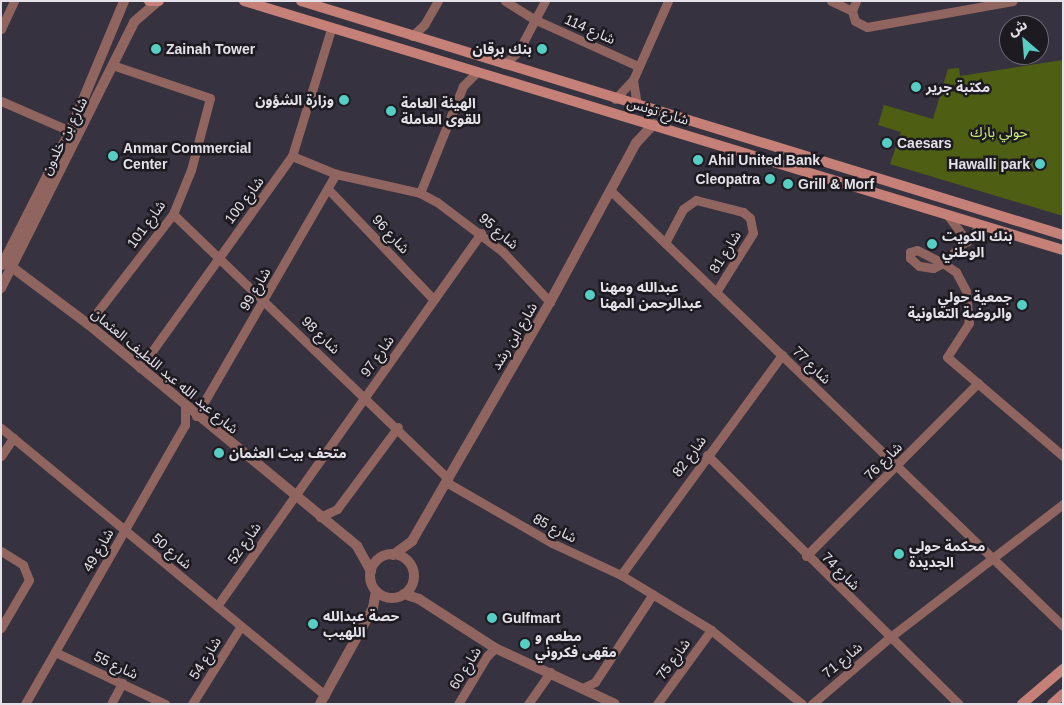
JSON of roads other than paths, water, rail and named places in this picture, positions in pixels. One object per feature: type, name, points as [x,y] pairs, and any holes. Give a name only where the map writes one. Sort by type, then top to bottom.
[{"type":"main road","points":[[149,1],[158,1]]},
{"type":"main road","name":"شارع تونس","points":[[244,1],[331,30],[632,117],[1063,250]]},
{"type":"main road","name":"شارع تونس","points":[[300,1],[637,106],[1063,235]]},
{"type":"main road","points":[[1022,704],[1063,669]]},
{"type":"main road","points":[[1052,704],[1063,694]]},
{"type":"street","points":[[1,29],[14,1]]},
{"type":"street","name":"شارع بن خلدون","points":[[1,288],[5,264],[70,131],[124,1]]},
{"type":"street","name":"شارع بن خلدون","points":[[5,264],[115,66],[134,22],[158,1]]},
{"type":"street","points":[[412,36],[424,25],[438,1]]},
{"type":"street","name":"شارع 114","points":[[505,1],[536,20],[638,66]]},
{"type":"street","points":[[504,64],[518,52],[545,1]]},
{"type":"street","points":[[831,1],[852,11],[861,25],[867,27],[1012,1]]},
{"type":"street","points":[[852,11],[856,1]]},
{"type":"street","points":[[615,99],[633,80],[665,2]]},
{"type":"street","points":[[424,25],[427,40]]},
{"type":"street","name":"شارع 100","points":[[140,368],[292,156],[331,30]]},
{"type":"street","points":[[518,52],[521,69]]},
{"type":"street","name":"شارع 101","points":[[88,324],[173,214],[191,170],[210,98],[115,66]]},
{"type":"street","points":[[460,67],[463,86]]},
{"type":"street","points":[[420,193],[463,86],[477,72]]},
{"type":"street","points":[[633,80],[637,106]]},
{"type":"street","points":[[1,101],[70,131]]},
{"type":"street","points":[[632,117],[636,143]]},
{"type":"street","name":"شارع ابن رشد","points":[[393,555],[412,541],[612,192],[636,143],[654,124]]},
{"type":"street","name":"شارع 95","points":[[292,156],[336,174],[420,193],[481,233],[550,302]]},
{"type":"street","name":"شارع 99","points":[[196,416],[336,174]]},
{"type":"street","name":"شارع 96","points":[[328,188],[433,299]]},
{"type":"street","name":"شارع 77","points":[[612,192],[991,559],[1063,626]]},
{"type":"street","name":"شارع 81","points":[[666,243],[683,209],[696,200],[743,212],[750,218],[753,232],[716,292]]},
{"type":"street","points":[[944,212],[967,242]]},
{"type":"street","name":"شارع 98","points":[[173,214],[398,427],[447,480]]},
{"type":"street","points":[[982,225],[974,228],[967,242],[943,263],[962,282],[970,314],[960,342],[947,357],[1063,456]]},
{"type":"street","name":"شارع 97","points":[[294,496],[481,233]]},
{"type":"street","name":"شارع عبد الله عبد اللطيف العثمان","points":[[5,264],[88,324],[184,407],[320,517],[365,555],[371,571]]},
{"type":"street","name":"شارع 82","points":[[621,575],[782,355]]},
{"type":"street","name":"شارع 76","points":[[806,556],[978,383]]},
{"type":"street","name":"شارع 49","points":[[25,704],[185,425],[184,407]]},
{"type":"street","points":[[320,517],[337,509],[398,427]]},
{"type":"street","name":"شارع 50","points":[[1,428],[126,529],[241,626],[323,699]]},
{"type":"street","points":[[1,456],[13,438]]},
{"type":"street","name":"شارع 74","points":[[707,455],[806,556],[960,704]]},
{"type":"street","name":"شارع 85","points":[[447,480],[552,543],[621,575],[711,630],[802,704]]},
{"type":"street","name":"شارع 52","points":[[217,606],[294,496]]},
{"type":"street","points":[[890,638],[1063,504]]},
{"type":"street","name":"شارع ابن رشد","points":[[410,564],[412,541]]},
{"type":"street","points":[[1,551],[23,565],[29,580],[1,628]]},
{"type":"street","points":[[323,699],[380,594],[371,571],[382,557],[393,555],[410,564],[414,577],[404,594]]},
{"type":"street","points":[[380,594],[404,594],[419,599],[495,648],[584,687],[615,704]]},
{"type":"street","points":[[584,687],[600,675],[653,594]]},
{"type":"street","name":"شارع 54","points":[[192,704],[241,626]]},
{"type":"street","name":"شارع 75","points":[[657,704],[711,630]]},
{"type":"street","name":"شارع 71","points":[[812,704],[890,638]]},
{"type":"street","name":"شارع 60","points":[[458,704],[486,656],[495,648]]},
{"type":"street","name":"شارع 55","points":[[55,652],[165,704]]},
{"type":"street","points":[[528,704],[550,672]]},
{"type":"street","points":[[111,704],[122,683]]},
{"type":"place","name":"Zainah Tower","points":[[156,49]]},
{"type":"place","name":"بنك برقان","points":[[542,49]]},
{"type":"place","name":"مكتبة جرير","points":[[916,87]]},
{"type":"place","name":"وزارة الشؤون","points":[[344,100]]},
{"type":"place","name":"الهيئة العامة للقوى العاملة","points":[[391,111]]},
{"type":"place","name":"Caesars","points":[[887,143]]},
{"type":"place","name":"Anmar Commercial Center","points":[[113,156]]},
{"type":"place","name":"Ahil United Bank","points":[[698,160]]},
{"type":"place","name":"Hawalli park","points":[[1040,164]]},
{"type":"place","name":"Cleopatra","points":[[770,179]]},
{"type":"place","name":"Grill & Morf","points":[[788,184]]},
{"type":"place","name":"بنك الكويت الوطني","points":[[932,244]]},
{"type":"place","name":"عبدالله ومهنا عبدالرحمن المهنا","points":[[590,295]]},
{"type":"place","name":"جمعية حولي والروضة التعاونية","points":[[1022,305]]},
{"type":"place","name":"متحف بيت العثمان","points":[[219,453]]},
{"type":"place","name":"محكمة حولى الجديدة","points":[[899,554]]},
{"type":"place","name":"Gulfmart","points":[[492,618]]},
{"type":"place","name":"حصة عبدالله اللهيب","points":[[313,624]]},
{"type":"place","name":"مطعم و مقهى فكروني","points":[[525,644]]},
{"type":"park label","name":"حولي بارك","points":[[999,132]]}]
